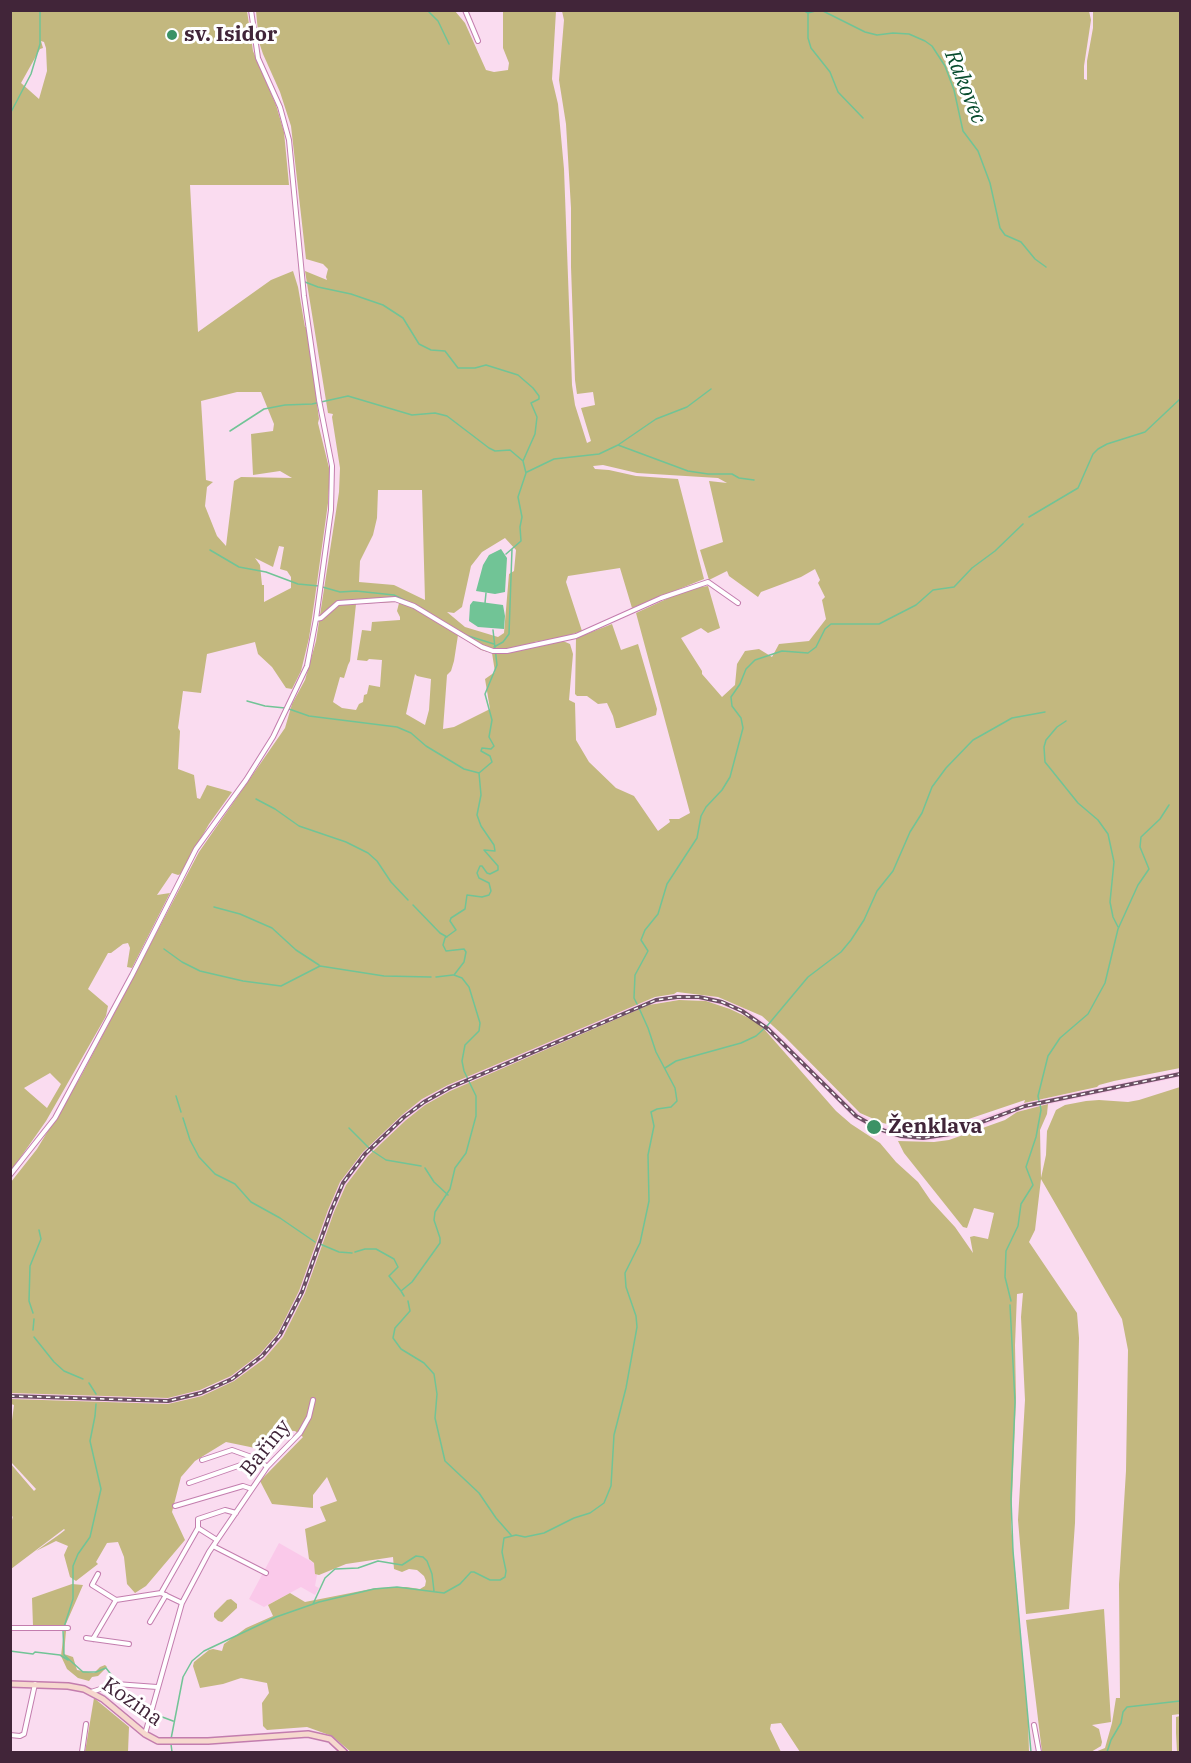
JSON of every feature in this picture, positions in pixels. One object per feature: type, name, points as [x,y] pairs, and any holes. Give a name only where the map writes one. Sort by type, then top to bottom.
[{"type":"main road","name":"Kozina","points":[[10,1684],[72,1686],[91,1692],[154,1740],[171,1742],[309,1734],[330,1739],[344,1752]]},
{"type":"street","points":[[10,1175],[55,1118],[132,975],[196,849],[246,780],[273,737],[304,674],[316,619],[332,501],[333,466],[319,400],[304,296],[289,140],[280,107],[258,58],[250,10]]},
{"type":"street","points":[[465,10],[478,41]]},
{"type":"street","points":[[316,619],[321,618],[338,603],[395,599],[414,606],[482,647],[493,651],[507,651],[576,636],[661,598],[708,582],[738,603]]},
{"type":"street","name":"Bařiny","points":[[145,1734],[182,1603],[213,1546],[267,1467],[300,1433],[309,1417],[313,1400]]},
{"type":"street","points":[[201,1460],[232,1450],[258,1460],[267,1467]]},
{"type":"street","points":[[189,1483],[258,1460]]},
{"type":"street","points":[[175,1506],[243,1486],[252,1489]]},
{"type":"street","points":[[161,1593],[198,1528],[198,1518],[225,1510],[236,1513]]},
{"type":"street","points":[[198,1528],[217,1540]]},
{"type":"street","points":[[213,1546],[266,1573]]},
{"type":"street","points":[[98,1574],[92,1585],[116,1600],[161,1593],[182,1603]]},
{"type":"street","points":[[150,1622],[166,1595]]},
{"type":"street","points":[[93,1639],[116,1600]]},
{"type":"street","points":[[10,1629],[68,1628]]},
{"type":"street","points":[[86,1638],[129,1644]]},
{"type":"street","points":[[10,1735],[24,1734],[35,1684]]},
{"type":"street","points":[[91,1692],[116,1684],[158,1688]]},
{"type":"street","points":[[82,1752],[86,1724]]},
{"type":"street","points":[[1034,1725],[1039,1752]]},
{"type":"shaded area","points":[[11,11],[247,11],[253,51],[276,105],[284,132],[289,185],[190,185],[198,332],[271,280],[293,271],[305,327],[307,327],[318,423],[330,472],[328,503],[309,638],[301,671],[292,689],[286,688],[272,667],[258,654],[255,642],[207,654],[201,693],[183,691],[178,728],[180,731],[178,769],[194,775],[197,798],[200,799],[207,785],[232,792],[209,824],[181,874],[172,873],[157,895],[170,893],[132,968],[127,967],[130,948],[128,943],[108,953],[88,989],[108,1006],[106,1016],[46,1121],[11,1171]],"holes":[[[41,41],[44,42],[46,48],[47,71],[39,99],[21,83],[40,49],[43,48]],[[237,392],[261,392],[274,424],[273,431],[251,434],[253,475],[280,471],[292,478],[241,477],[234,481],[226,546],[217,536],[205,506],[207,487],[213,482],[206,480],[201,401]],[[279,546],[284,547],[280,569],[287,571],[291,577],[291,588],[264,602],[264,585],[262,585],[260,565],[255,558],[273,567]],[[50,1073],[61,1084],[47,1108],[24,1088]]]},
{"type":"shaded area","points":[[256,11],[455,11],[465,23],[486,70],[494,72],[508,70],[509,63],[503,48],[503,11],[556,11],[552,79],[558,104],[564,169],[572,385],[575,405],[587,443],[591,441],[581,408],[595,405],[593,392],[577,394],[575,380],[571,208],[566,124],[559,80],[564,20],[562,11],[1089,11],[1091,20],[1084,66],[1084,79],[1087,80],[1093,11],[1180,11],[1180,1068],[1024,1103],[1025,1100],[939,1129],[907,1129],[883,1123],[860,1113],[762,1016],[718,997],[677,992],[655,997],[448,1085],[422,1099],[402,1115],[363,1152],[340,1182],[299,1291],[278,1333],[260,1354],[231,1376],[200,1390],[168,1398],[11,1393],[11,1182],[37,1149],[81,1076],[199,852],[285,728],[292,704],[305,680],[316,641],[339,492],[340,468],[333,414],[328,413],[305,271],[327,280],[328,269],[323,264],[306,259],[291,126],[280,92],[259,42]],"holes":[[[603,465],[637,473],[718,478],[727,483],[709,481],[723,542],[700,550],[709,580],[727,571],[729,576],[758,597],[761,592],[801,577],[815,569],[820,580],[818,583],[825,597],[822,600],[826,619],[809,641],[779,644],[772,657],[759,649],[745,651],[737,664],[735,685],[722,697],[702,674],[681,638],[701,628],[708,633],[720,628],[708,586],[688,589],[636,613],[690,813],[679,819],[669,819],[670,822],[658,831],[634,796],[616,788],[589,762],[576,740],[575,703],[569,700],[573,654],[570,644],[563,641],[533,647],[534,642],[560,638],[582,631],[566,582],[568,576],[620,568],[632,608],[704,579],[678,479],[636,476],[595,469],[593,466]],[[378,490],[422,490],[425,600],[394,585],[359,582],[360,561],[373,535],[377,518]],[[505,538],[516,550],[514,571],[509,574],[504,633],[498,637],[465,627],[447,612],[454,613],[462,607],[471,566],[482,552]],[[396,602],[399,603],[397,611],[400,617],[400,620],[372,622],[371,631],[362,630],[357,660],[382,660],[380,687],[369,685],[363,702],[356,710],[342,708],[333,702],[340,677],[344,678],[350,661],[356,604]],[[458,635],[481,650],[492,653],[495,672],[485,679],[490,709],[454,727],[443,729],[447,675],[451,671]],[[415,674],[431,679],[429,710],[425,725],[406,714]]]},
{"type":"shaded area","points":[[501,549],[507,558],[505,592],[495,594],[476,591],[483,565],[489,555]]},
{"type":"shaded area","points":[[473,601],[503,605],[504,629],[478,627],[469,621],[470,605]]},
{"type":"shaded area","points":[[612,624],[621,650],[638,644],[657,709],[656,715],[619,728],[616,728],[607,703],[598,704],[587,696],[575,694],[576,638]]},
{"type":"shaded area","points":[[677,994],[711,996],[744,1008],[770,1026],[858,1113],[881,1126],[902,1133],[923,1135],[940,1133],[1024,1103],[1180,1071],[1180,1077],[1026,1109],[958,1135],[941,1139],[923,1141],[901,1139],[878,1132],[854,1118],[766,1031],[741,1013],[721,1005],[698,1000],[657,1003],[450,1091],[425,1105],[406,1120],[368,1156],[346,1185],[305,1293],[283,1337],[264,1359],[234,1381],[202,1396],[168,1404],[11,1399],[10,1393],[168,1398],[209,1387],[231,1376],[260,1354],[278,1333],[299,1291],[340,1182],[363,1152],[402,1115],[422,1099],[448,1085],[641,1002]]},
{"type":"shaded area","points":[[679,1000],[706,1001],[730,1009],[753,1020],[764,1029],[836,1111],[880,1143],[918,1182],[973,1253],[970,1237],[988,1239],[994,1213],[974,1208],[967,1228],[963,1227],[904,1153],[898,1141],[949,1140],[1005,1120],[1017,1112],[1048,1104],[1047,1114],[1040,1130],[1041,1178],[1046,1155],[1047,1131],[1056,1110],[1065,1105],[1086,1101],[1139,1100],[1180,1087],[1180,1714],[1172,1715],[1172,1752],[1095,1752],[1105,1748],[1116,1698],[1120,1698],[1119,1584],[1126,1471],[1128,1350],[1122,1319],[1041,1179],[1035,1230],[1029,1242],[1077,1313],[1079,1338],[1075,1523],[1069,1609],[1026,1614],[1018,1520],[1025,1400],[1021,1317],[1023,1293],[1017,1294],[1011,1524],[1029,1752],[800,1752],[781,1723],[771,1724],[770,1729],[781,1752],[351,1752],[332,1736],[307,1727],[267,1730],[263,1726],[262,1703],[269,1693],[267,1683],[241,1678],[200,1688],[193,1666],[194,1662],[209,1650],[222,1651],[224,1644],[246,1628],[273,1616],[268,1605],[290,1593],[305,1602],[376,1588],[420,1589],[425,1586],[426,1581],[417,1570],[409,1569],[402,1572],[394,1569],[393,1557],[346,1564],[319,1575],[315,1574],[314,1563],[309,1559],[305,1529],[326,1521],[320,1507],[337,1501],[327,1477],[313,1495],[313,1508],[272,1504],[260,1481],[303,1437],[295,1431],[274,1430],[255,1448],[226,1442],[195,1461],[181,1477],[172,1512],[185,1540],[146,1586],[135,1593],[127,1584],[124,1557],[118,1542],[107,1543],[96,1562],[98,1564],[76,1581],[70,1577],[64,1555],[68,1546],[56,1541],[36,1551],[64,1529],[11,1569],[13,1516],[11,1518],[10,1463],[34,1491],[36,1489],[11,1462],[14,1405],[11,1404],[11,1399],[168,1404],[202,1396],[234,1381],[264,1359],[283,1337],[305,1293],[346,1185],[368,1156],[406,1120],[425,1105],[450,1091],[649,1005]]},
{"type":"shaded area","points":[[279,1543],[314,1563],[317,1575],[315,1586],[319,1588],[315,1595],[301,1587],[264,1607],[249,1599]]},
{"type":"shaded area","points":[[72,1584],[83,1585],[65,1626],[33,1626],[32,1598]]},
{"type":"shaded area","points":[[231,1599],[237,1604],[237,1608],[222,1622],[218,1621],[214,1613]]},
{"type":"shaded area","points":[[1104,1609],[1111,1722],[1092,1725],[1099,1729],[1101,1746],[1091,1752],[1042,1752],[1026,1620]]},
{"type":"shaded area","points":[[64,1631],[66,1631],[64,1654],[73,1657],[77,1670],[94,1673],[105,1665],[107,1667],[98,1676],[92,1677],[89,1681],[78,1678],[67,1669],[61,1656]]},
{"type":"shaded area","points":[[94,1698],[129,1727],[128,1752],[85,1752]]},
{"type":"shaded area","points":[[1180,1716],[1180,1752],[1177,1752],[1176,1717]]},
{"type":"waterway","points":[[10,114],[31,74],[40,44],[40,10]]},
{"type":"waterway","points":[[427,10],[438,21],[449,44]]},
{"type":"waterway","name":"Rakovec","points":[[803,10],[808,13],[819,10]]},
{"type":"waterway","name":"Rakovec","points":[[821,10],[865,32],[877,35],[909,34],[932,46],[945,66],[954,90],[963,131],[978,151],[990,183],[1000,228],[1005,235],[1021,242],[1035,259],[1046,267]]},
{"type":"waterway","points":[[808,13],[808,38],[811,48],[830,72],[838,92],[863,118]]},
{"type":"waterway","points":[[305,282],[383,305],[403,318],[419,344],[431,350],[445,351],[458,368],[475,368],[486,365],[518,375],[539,396],[539,399],[531,403],[537,417],[535,434],[523,461],[526,473],[518,497],[522,517],[521,541],[506,554]]},
{"type":"waterway","points":[[618,445],[656,419],[687,407],[711,389]]},
{"type":"waterway","points":[[230,431],[264,409],[285,405],[312,404],[348,396],[412,415],[435,413],[447,416],[489,448],[495,451],[510,450],[523,461]]},
{"type":"waterway","points":[[1029,517],[1078,488],[1093,454],[1098,449],[1145,432],[1180,399]]},
{"type":"waterway","points":[[527,472],[554,459],[599,454],[618,445],[688,471],[732,474],[739,478],[754,480]]},
{"type":"waterway","points":[[637,1004],[634,998],[635,975],[648,951],[641,940],[645,930],[658,914],[667,884],[697,838],[701,816],[730,777],[743,728],[741,718],[732,706],[731,697],[746,669],[755,660],[782,651],[808,653],[816,647],[825,629],[831,624],[879,624],[916,605],[933,590],[954,587],[972,568],[995,551],[1023,524]]},
{"type":"waterway","points":[[494,647],[503,642],[509,634],[512,549]]},
{"type":"waterway","points":[[210,550],[239,567],[266,572],[298,584],[319,586],[340,592],[356,591],[394,595],[428,612]]},
{"type":"waterway","points":[[485,603],[486,593]]},
{"type":"waterway","points":[[404,1296],[401,1291],[412,1282],[440,1243],[434,1220],[435,1212],[450,1189],[455,1168],[466,1153],[476,1116],[476,1096],[464,1071],[462,1061],[465,1045],[479,1031],[480,1023],[469,987],[462,978],[454,975],[464,962],[466,952],[464,949],[446,951],[443,945],[445,938],[456,930],[450,921],[465,909],[467,895],[482,897],[489,895],[491,891],[489,883],[479,878],[477,873],[480,866],[490,874],[498,870],[498,866],[484,850],[495,851],[477,815],[481,795],[479,773],[492,762],[490,756],[481,751],[482,748],[491,749],[494,746],[489,737],[492,720],[485,694],[497,665],[493,630]]},
{"type":"waterway","points":[[465,635],[494,644]]},
{"type":"waterway","points":[[247,701],[285,708]]},
{"type":"waterway","points":[[289,709],[309,716],[397,727],[411,733],[426,746],[464,769],[479,773]]},
{"type":"waterway","points":[[665,1068],[676,1061],[741,1043],[756,1036],[767,1026],[808,977],[841,952],[851,940],[864,920],[877,891],[893,871],[910,832],[922,813],[932,787],[946,768],[973,740],[1012,718],[1045,712]]},
{"type":"waterway","points":[[1066,721],[1057,727],[1046,740],[1045,762],[1078,803],[1098,820],[1108,834],[1114,862],[1110,902],[1118,927]]},
{"type":"waterway","points":[[256,799],[299,826],[346,842],[368,853],[408,900]]},
{"type":"waterway","points":[[1039,1101],[1038,1096],[1048,1056],[1060,1038],[1088,1014],[1105,983],[1118,929],[1138,885],[1149,869],[1140,847],[1141,837],[1160,819],[1169,805]]},
{"type":"waterway","points":[[413,905],[440,933],[447,937]]},
{"type":"waterway","points":[[214,907],[240,914],[272,928],[296,950],[319,965]]},
{"type":"waterway","points":[[164,949],[200,971],[243,981],[281,986],[320,966],[384,976],[431,977]]},
{"type":"waterway","points":[[436,977],[453,975]]},
{"type":"waterway","points":[[171,1739],[183,1677],[192,1661],[204,1651],[276,1617],[319,1602],[374,1589],[397,1587],[444,1593],[460,1584],[471,1572],[490,1580],[500,1580],[505,1577],[506,1571],[502,1552],[504,1538],[544,1533],[590,1513],[604,1503],[611,1486],[614,1435],[626,1388],[637,1327],[636,1316],[626,1287],[625,1273],[640,1243],[649,1201],[648,1155],[654,1126],[651,1112],[671,1107],[677,1101],[675,1088],[656,1052],[639,1008]]},
{"type":"waterway","points":[[176,1096],[181,1112]]},
{"type":"waterway","points":[[1011,1301],[1005,1277],[1006,1251],[1018,1226],[1021,1204],[1033,1185],[1026,1167],[1036,1137],[1040,1104]]},
{"type":"waterway","points":[[183,1118],[190,1140],[199,1157],[215,1174],[235,1184],[251,1202],[280,1218],[315,1242]]},
{"type":"waterway","points":[[349,1128],[369,1148]]},
{"type":"waterway","points":[[371,1150],[386,1160],[421,1166]]},
{"type":"waterway","points":[[425,1168],[434,1182],[448,1195]]},
{"type":"waterway","points":[[33,1313],[29,1301],[30,1266],[41,1239],[39,1230]]},
{"type":"waterway","points":[[320,1244],[339,1252],[352,1253]]},
{"type":"waterway","points":[[355,1252],[376,1249],[394,1259],[398,1267],[389,1276],[401,1291]]},
{"type":"waterway","points":[[408,1301],[410,1311],[395,1328],[393,1338],[401,1349],[424,1363],[434,1374],[437,1394],[435,1418],[445,1461],[479,1493],[511,1535]]},
{"type":"waterway","points":[[1010,1305],[1015,1402],[1011,1499],[1013,1551],[1031,1752]]},
{"type":"waterway","points":[[33,1330],[34,1319]]},
{"type":"waterway","points":[[34,1337],[64,1371],[83,1379]]},
{"type":"waterway","points":[[89,1383],[96,1394]]},
{"type":"waterway","points":[[64,1627],[73,1599],[73,1566],[90,1537],[101,1489],[90,1441],[96,1404]]},
{"type":"waterway","points":[[313,1604],[325,1578],[335,1569],[358,1568],[378,1561],[402,1565],[416,1556],[423,1557],[427,1561],[432,1574],[434,1591]]},
{"type":"waterway","points":[[63,1630],[64,1655],[83,1672],[96,1672],[106,1668],[117,1682]]},
{"type":"waterway","points":[[10,1651],[60,1655],[68,1660]]},
{"type":"waterway","points":[[118,1687],[123,1698],[149,1712],[173,1721]]},
{"type":"waterway","points":[[1107,1752],[1127,1707],[1180,1701]]},
{"type":"waterway","points":[[171,1744],[172,1752]]},
{"type":"railway","points":[[10,1396],[168,1401],[201,1393],[232,1379],[262,1356],[280,1335],[302,1292],[343,1183],[365,1154],[404,1117],[449,1088],[656,1000],[699,997],[722,1002],[742,1011],[768,1029],[856,1116],[879,1129],[901,1136],[923,1138],[950,1134],[1025,1106],[1180,1074]]},
{"type":"place","name":"sv. Isidor","points":[[172,35]]},
{"type":"place","name":"Ženklava","points":[[874,1127]]}]
